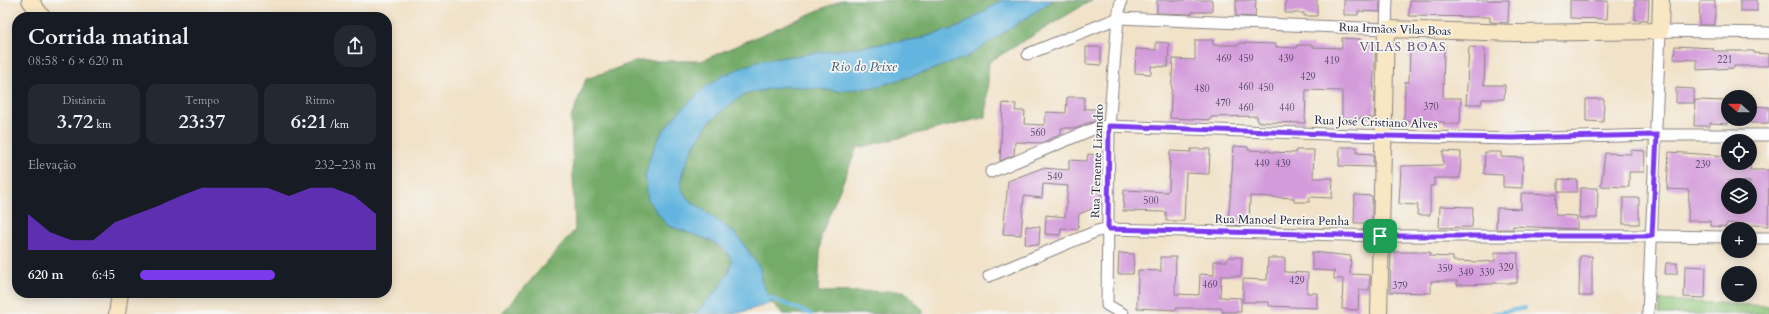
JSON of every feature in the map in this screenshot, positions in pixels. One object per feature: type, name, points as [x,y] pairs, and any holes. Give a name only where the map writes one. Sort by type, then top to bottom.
[{"type":"street","points":[[30,0],[38,12]]},
{"type":"street","name":"Rua Tenente Lizandro","points":[[1121,0],[1118,18],[1109,126],[1107,305],[1123,314]]},
{"type":"street","points":[[1379,314],[1387,0]]},
{"type":"street","points":[[1648,314],[1657,135],[1660,0]]},
{"type":"street","name":"Rua Irmãos Vilas Boas","points":[[1028,54],[1118,18],[1517,33],[1660,31],[1769,33]]},
{"type":"street","name":"Rua José Cristiano Alves","points":[[991,172],[1098,127],[1109,126],[1383,136],[1512,138],[1657,135],[1769,135]]},
{"type":"street","name":"Rua Manoel Pereira Penha","points":[[989,276],[1097,231],[1108,229],[1380,236],[1721,237]]},
{"type":"street","points":[[1757,238],[1769,238]]},
{"type":"street","points":[[117,314],[119,298]]},
{"type":"green space","points":[[842,0],[1002,0],[959,27],[917,39],[758,61],[678,113],[661,134],[667,225],[694,234],[711,242],[732,260],[727,276],[712,296],[695,314],[501,314],[575,230],[571,118],[586,79],[637,61],[701,61]]},
{"type":"green space","points":[[1053,0],[1092,0],[989,62],[986,117],[857,148],[821,235],[818,292],[904,291],[924,311],[922,314],[784,314],[772,303],[761,280],[760,268],[737,235],[687,198],[681,188],[682,175],[691,150],[709,122],[737,99],[749,93],[786,86],[839,91],[967,57]]},
{"type":"green space","points":[[1660,300],[1769,306],[1769,314],[1659,314]]},
{"type":"water","name":"Rio do Peixe","points":[[1002,0],[1053,0],[967,57],[922,73],[875,87],[839,91],[786,86],[749,93],[737,99],[709,122],[691,150],[682,174],[681,188],[687,198],[737,235],[760,268],[761,280],[772,303],[735,314],[695,314],[712,296],[727,276],[732,260],[724,249],[712,241],[667,225],[648,200],[645,177],[651,154],[661,134],[678,113],[704,88],[724,75],[758,61],[917,39],[959,27]]},
{"type":"building","points":[[1157,0],[1212,0],[1212,12],[1192,12],[1192,14],[1157,13]]},
{"type":"building","points":[[1236,0],[1256,0],[1255,17],[1236,16]]},
{"type":"building","points":[[1286,0],[1317,0],[1317,16],[1304,16],[1304,13],[1285,13]]},
{"type":"building","points":[[1344,0],[1380,0],[1380,12],[1358,11],[1358,15],[1344,15]]},
{"type":"building","points":[[1410,0],[1509,0],[1508,23],[1490,22],[1490,17],[1409,16]]},
{"type":"building","points":[[1570,0],[1608,1],[1607,19],[1570,18]]},
{"type":"building","points":[[1635,0],[1649,0],[1648,20],[1635,20]]},
{"type":"building","points":[[1740,0],[1757,0],[1757,11],[1740,11]]},
{"type":"building","points":[[1700,1],[1715,1],[1715,25],[1699,25]]},
{"type":"building","points":[[1342,38],[1360,39],[1360,44],[1376,45],[1373,91],[1375,92],[1374,118],[1342,118],[1342,91],[1306,90],[1305,123],[1257,122],[1257,116],[1211,117],[1211,120],[1170,118],[1173,59],[1195,60],[1195,40],[1213,40],[1213,45],[1239,45],[1240,43],[1276,44],[1276,47],[1297,48],[1297,45],[1313,45],[1313,47],[1342,48]]},
{"type":"building","points":[[1156,42],[1169,43],[1168,67],[1151,66],[1151,74],[1135,73],[1136,49],[1156,50]]},
{"type":"building","points":[[1410,46],[1444,47],[1443,98],[1461,98],[1460,124],[1404,121],[1405,82],[1409,82]]},
{"type":"building","points":[[1675,46],[1713,48],[1713,51],[1754,51],[1754,53],[1769,54],[1769,66],[1734,66],[1734,68],[1697,70],[1697,60],[1674,59]]},
{"type":"building","points":[[1086,47],[1101,47],[1101,65],[1086,64]]},
{"type":"building","points":[[1469,47],[1485,48],[1484,85],[1505,85],[1504,99],[1482,99],[1481,104],[1466,104]]},
{"type":"building","points":[[1676,88],[1694,89],[1694,103],[1676,103]]},
{"type":"building","points":[[1067,97],[1084,97],[1084,109],[1100,109],[1100,120],[1084,124],[1077,128],[1061,128],[1061,134],[1041,143],[1015,142],[1014,155],[1000,161],[1003,103],[1016,104],[1015,111],[1025,111],[1024,124],[1045,125],[1046,112],[1066,113]]},
{"type":"building","points":[[1586,99],[1604,99],[1603,122],[1586,121]]},
{"type":"building","points":[[1695,100],[1721,101],[1721,124],[1710,123],[1710,126],[1694,126]]},
{"type":"building","points":[[1757,106],[1769,107],[1769,123],[1757,123]]},
{"type":"building","points":[[1234,146],[1248,147],[1248,150],[1270,152],[1296,153],[1296,150],[1314,150],[1313,178],[1333,178],[1332,198],[1310,197],[1309,202],[1294,202],[1294,198],[1250,196],[1249,226],[1228,225]]},
{"type":"building","points":[[1340,147],[1357,147],[1357,153],[1373,154],[1373,167],[1339,166]]},
{"type":"building","points":[[1191,149],[1210,149],[1209,174],[1186,173],[1184,221],[1166,221],[1166,212],[1123,211],[1124,190],[1167,192],[1169,190],[1170,151],[1191,152]]},
{"type":"building","points":[[1631,150],[1645,151],[1644,172],[1629,172],[1629,187],[1601,186],[1605,153],[1631,154]]},
{"type":"building","points":[[1443,151],[1461,152],[1460,178],[1434,178],[1434,186],[1430,186],[1430,215],[1417,215],[1418,205],[1399,204],[1401,166],[1443,165]]},
{"type":"building","points":[[1485,152],[1501,152],[1501,157],[1523,158],[1522,188],[1503,187],[1503,175],[1484,174]]},
{"type":"building","points":[[1669,152],[1721,156],[1721,170],[1769,170],[1768,226],[1757,225],[1757,222],[1721,222],[1721,227],[1710,226],[1710,221],[1688,221],[1689,190],[1667,189]]},
{"type":"building","points":[[1088,154],[1100,155],[1098,187],[1100,186],[1101,205],[1079,214],[1078,229],[1061,228],[1060,235],[1045,234],[1046,215],[1065,217],[1068,186],[1043,184],[1042,198],[1024,196],[1021,235],[1003,234],[1008,181],[1042,168],[1069,170],[1069,160],[1087,161]]},
{"type":"building","points":[[1558,179],[1577,180],[1577,192],[1558,192]]},
{"type":"building","points":[[1580,188],[1598,188],[1597,218],[1579,218]]},
{"type":"building","points":[[1521,193],[1556,194],[1555,215],[1577,216],[1577,229],[1513,226],[1513,229],[1496,229],[1497,208],[1521,209]]},
{"type":"building","points":[[1355,195],[1372,196],[1372,223],[1354,223]]},
{"type":"building","points":[[1623,198],[1639,198],[1639,224],[1623,224]]},
{"type":"building","points":[[1440,206],[1473,207],[1472,227],[1439,228]]},
{"type":"building","points":[[1026,226],[1040,227],[1039,245],[1025,244]]},
{"type":"building","points":[[1312,252],[1351,256],[1350,274],[1370,275],[1369,290],[1359,290],[1358,310],[1342,309],[1343,279],[1334,279],[1334,271],[1312,270]]},
{"type":"building","points":[[1391,252],[1430,252],[1430,256],[1453,257],[1453,261],[1480,262],[1495,261],[1495,252],[1518,253],[1517,283],[1457,285],[1457,281],[1431,281],[1431,293],[1390,292]]},
{"type":"building","points":[[1119,253],[1134,254],[1133,274],[1118,274]]},
{"type":"building","points":[[1580,256],[1592,256],[1592,296],[1579,296]]},
{"type":"building","points":[[1161,257],[1176,257],[1175,294],[1199,295],[1200,274],[1214,275],[1214,261],[1227,261],[1228,257],[1242,257],[1241,276],[1221,276],[1220,297],[1241,298],[1241,312],[1222,312],[1222,308],[1176,308],[1176,310],[1137,308],[1138,270],[1161,271]]},
{"type":"building","points":[[1268,258],[1285,258],[1285,272],[1308,273],[1307,293],[1317,293],[1317,308],[1269,306],[1269,302],[1243,302],[1243,279],[1267,280]]},
{"type":"building","points":[[1666,263],[1677,263],[1677,274],[1665,274]]},
{"type":"building","points":[[1685,266],[1706,267],[1705,298],[1684,297]]},
{"type":"waterway","points":[[765,296],[811,314]]},
{"type":"waterway","points":[[1492,314],[1525,308]]},
{"type":"district","name":"VILAS BOAS","points":[[1403,47]]},
{"type":"route","points":[[1109,126],[1383,136],[1512,138],[1657,135],[1652,236],[1380,236],[1108,229],[1109,126]]}]
